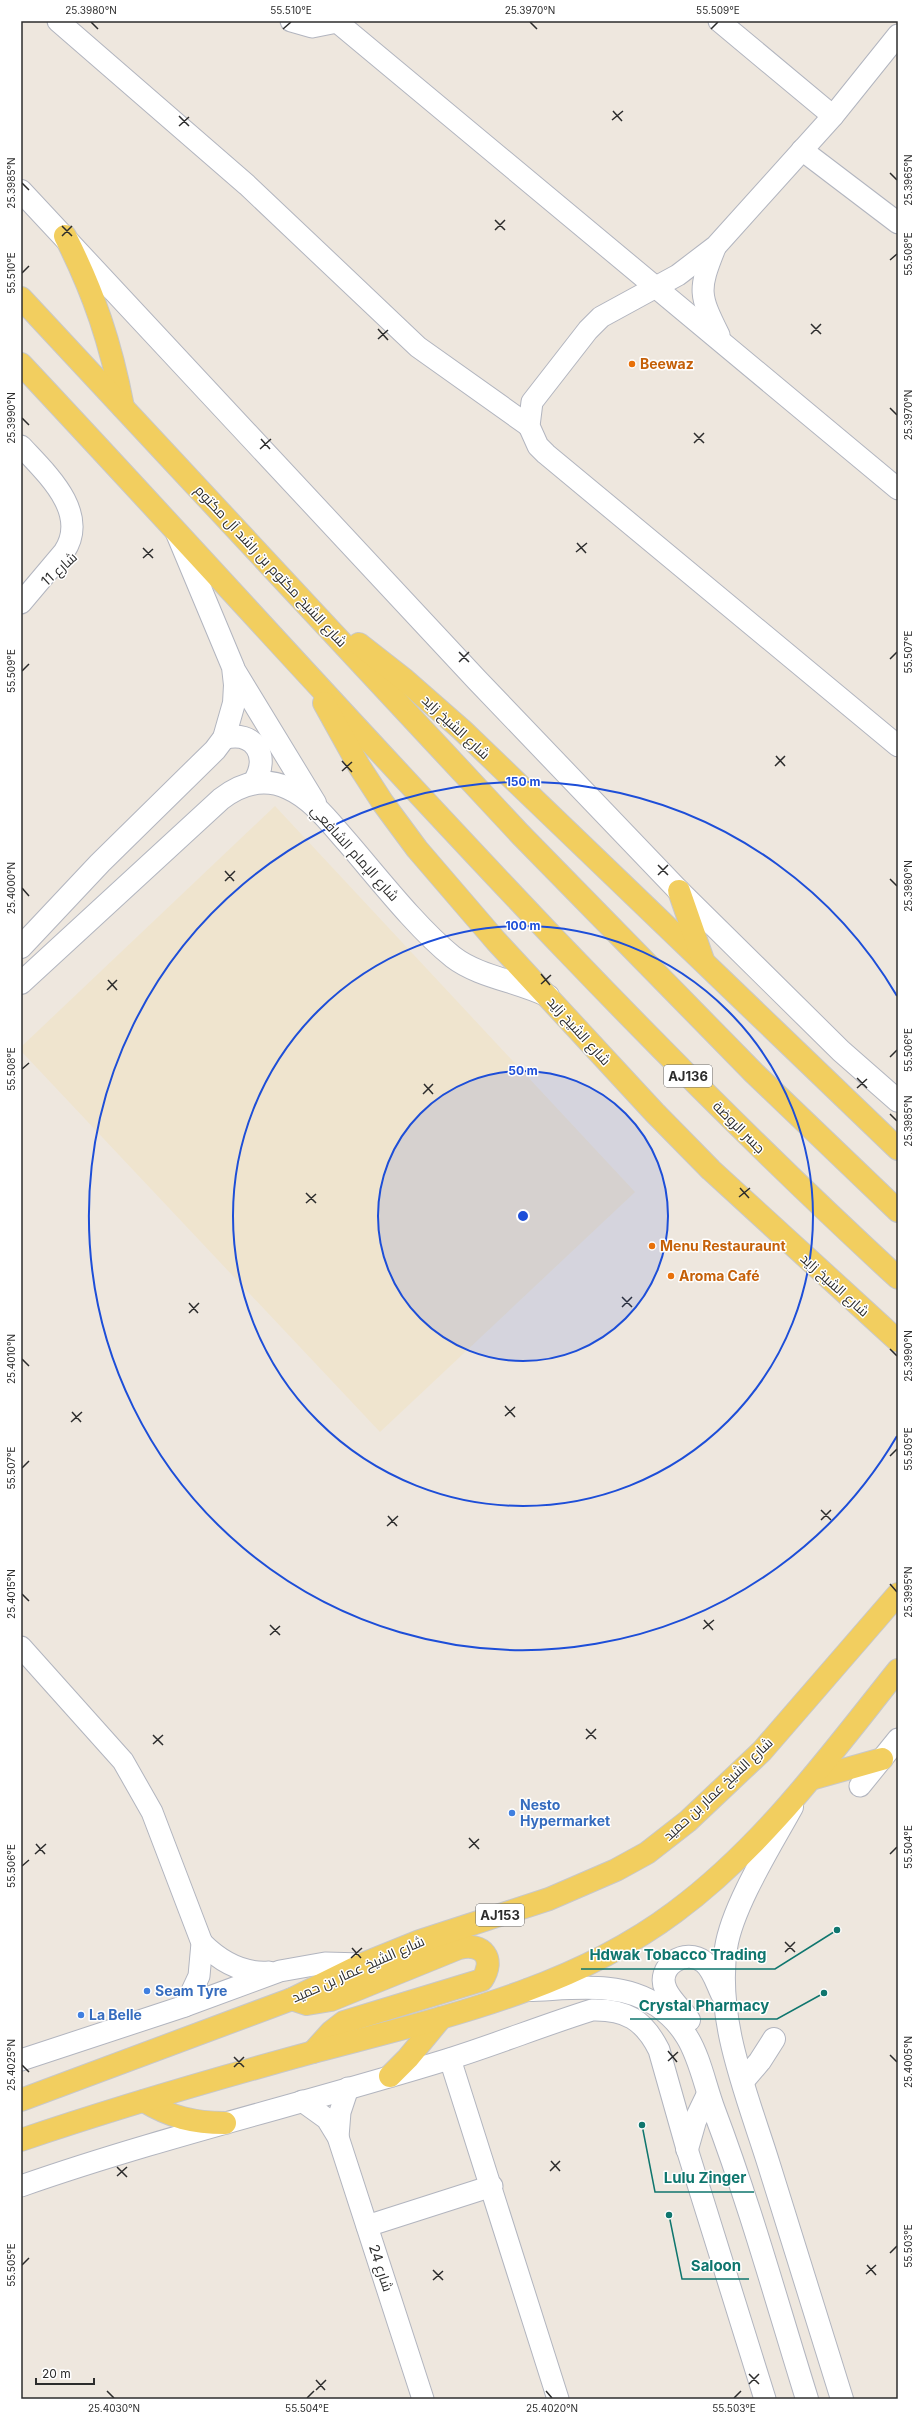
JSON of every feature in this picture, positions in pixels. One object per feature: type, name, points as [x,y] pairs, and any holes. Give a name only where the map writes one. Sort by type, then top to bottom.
[{"type":"main road","points":[[65,236],[86,277],[102,319],[115,362],[123,407]]},
{"type":"main road","name":"شارع الشيخ مكتوم بن راشد آل مكتوم","points":[[21,298],[317,614],[520,834],[754,1074],[898,1211]]},
{"type":"main road","points":[[21,364],[176,529],[312,679]]},
{"type":"main road","name":"شارع الشيخ زايد","points":[[317,614],[375,657],[434,705],[898,1149]]},
{"type":"main road","name":"شارع الشيخ زايد","points":[[312,679],[359,766],[413,844],[496,941],[655,1113],[706,1164],[896,1341]]},
{"type":"main road","name":"جسر الروضة","points":[[312,679],[486,867],[721,1110],[898,1278]]},
{"type":"main road","points":[[680,891],[704,964]]},
{"type":"main road","name":"شارع الشيخ عمار بن حميد","points":[[21,2100],[292,1999],[363,1964],[420,1941],[549,1899],[616,1870],[647,1854],[688,1821],[762,1751],[896,1594]]},
{"type":"main road","points":[[21,2140],[144,2101],[313,2052],[442,2018],[527,1990],[597,1960],[674,1913],[719,1876],[798,1796],[898,1670]]},
{"type":"main road","points":[[811,1779],[882,1759]]},
{"type":"main road","points":[[292,1999],[307,2004],[331,2000],[459,1948],[471,1945],[481,1950],[488,1959],[488,1970],[482,1980],[344,2022],[330,2032],[313,2052]]},
{"type":"main road","points":[[390,2076],[408,2058],[442,2018]]},
{"type":"main road","points":[[144,2101],[162,2112],[182,2119],[203,2123],[225,2123]]},
{"type":"street","points":[[58,21],[247,185],[418,347],[529,426]]},
{"type":"street","points":[[291,21],[312,27],[337,21],[898,489]]},
{"type":"street","points":[[719,21],[833,116]]},
{"type":"street","points":[[898,35],[833,116],[716,246],[692,266],[657,287],[601,317],[588,330],[532,402],[529,426],[535,442],[546,454],[898,746]]},
{"type":"street","points":[[802,150],[898,222]]},
{"type":"street","points":[[21,191],[65,236],[477,680],[680,891],[841,1051],[898,1101]]},
{"type":"street","points":[[716,246],[703,278],[702,294],[708,313],[724,344]]},
{"type":"street","name":"شارع 11","points":[[21,446],[39,466],[77,500],[86,516],[87,526],[84,545],[79,553],[66,567],[26,598]]},
{"type":"street","points":[[176,529],[233,667],[319,810]]},
{"type":"street","points":[[24,942],[105,858],[204,761],[224,738],[234,703],[235,685],[233,667]]},
{"type":"street","points":[[224,738],[242,736],[257,747],[261,765],[254,782]]},
{"type":"street","name":"شارع الإمام الشافعي","points":[[21,983],[221,799],[240,787],[254,782],[272,783],[289,788],[319,810],[426,930],[454,957],[481,972],[521,984],[548,996]]},
{"type":"street","points":[[21,1647],[110,1744],[135,1778],[152,1812],[202,1943],[199,1976],[185,2006]]},
{"type":"street","points":[[860,1786],[898,1739]]},
{"type":"street","points":[[798,1796],[733,1921],[726,1947],[723,1974],[725,2001],[730,2032],[743,2081],[842,2399]]},
{"type":"street","points":[[202,1943],[225,1962],[252,1972],[280,1971],[325,1963],[363,1964]]},
{"type":"street","points":[[725,2001],[705,1963],[695,1957],[684,1956],[674,1961],[667,1969],[664,1979],[666,1990],[697,2032],[714,2075],[728,2147]]},
{"type":"street","points":[[21,2060],[185,2006],[280,1971]]},
{"type":"street","points":[[527,1990],[619,1989],[639,1995],[658,2006],[674,2020],[687,2037],[728,2147],[807,2399]]},
{"type":"street","points":[[21,2186],[65,2171],[225,2123],[450,2059],[592,2010],[609,2010],[625,2014],[640,2023],[652,2035],[659,2050],[687,2149],[765,2399]]},
{"type":"street","points":[[743,2081],[760,2061],[774,2039]]},
{"type":"street","points":[[450,2059],[492,2186],[558,2399]]},
{"type":"street","name":"شارع 24","points":[[338,2137],[340,2112],[348,2088]]},
{"type":"street","points":[[687,2149],[696,2121],[708,2094]]},
{"type":"street","name":"شارع 24","points":[[302,2101],[327,2119],[338,2137],[367,2226],[417,2397]]},
{"type":"street","points":[[367,2226],[492,2186]]},
{"type":"shaded area","points":[[275,806],[635,1192],[380,1432],[21,1051],[21,1047]]},
{"type":"place","name":"Beewaz","points":[[632,364]]},
{"type":"place","name":"Menu Restauraunt","points":[[652,1246]]},
{"type":"place","name":"Aroma Café","points":[[671,1276]]},
{"type":"place","name":"Nesto Hypermarket","points":[[512,1813]]},
{"type":"place","name":"Hdwak Tobacco Trading","points":[[837,1930]]},
{"type":"place","name":"Seam Tyre","points":[[147,1991]]},
{"type":"place","name":"Crystal Pharmacy","points":[[824,1993]]},
{"type":"place","name":"La Belle","points":[[81,2015]]},
{"type":"place","name":"Lulu Zinger","points":[[642,2125]]},
{"type":"place","name":"Saloon","points":[[669,2215]]}]
